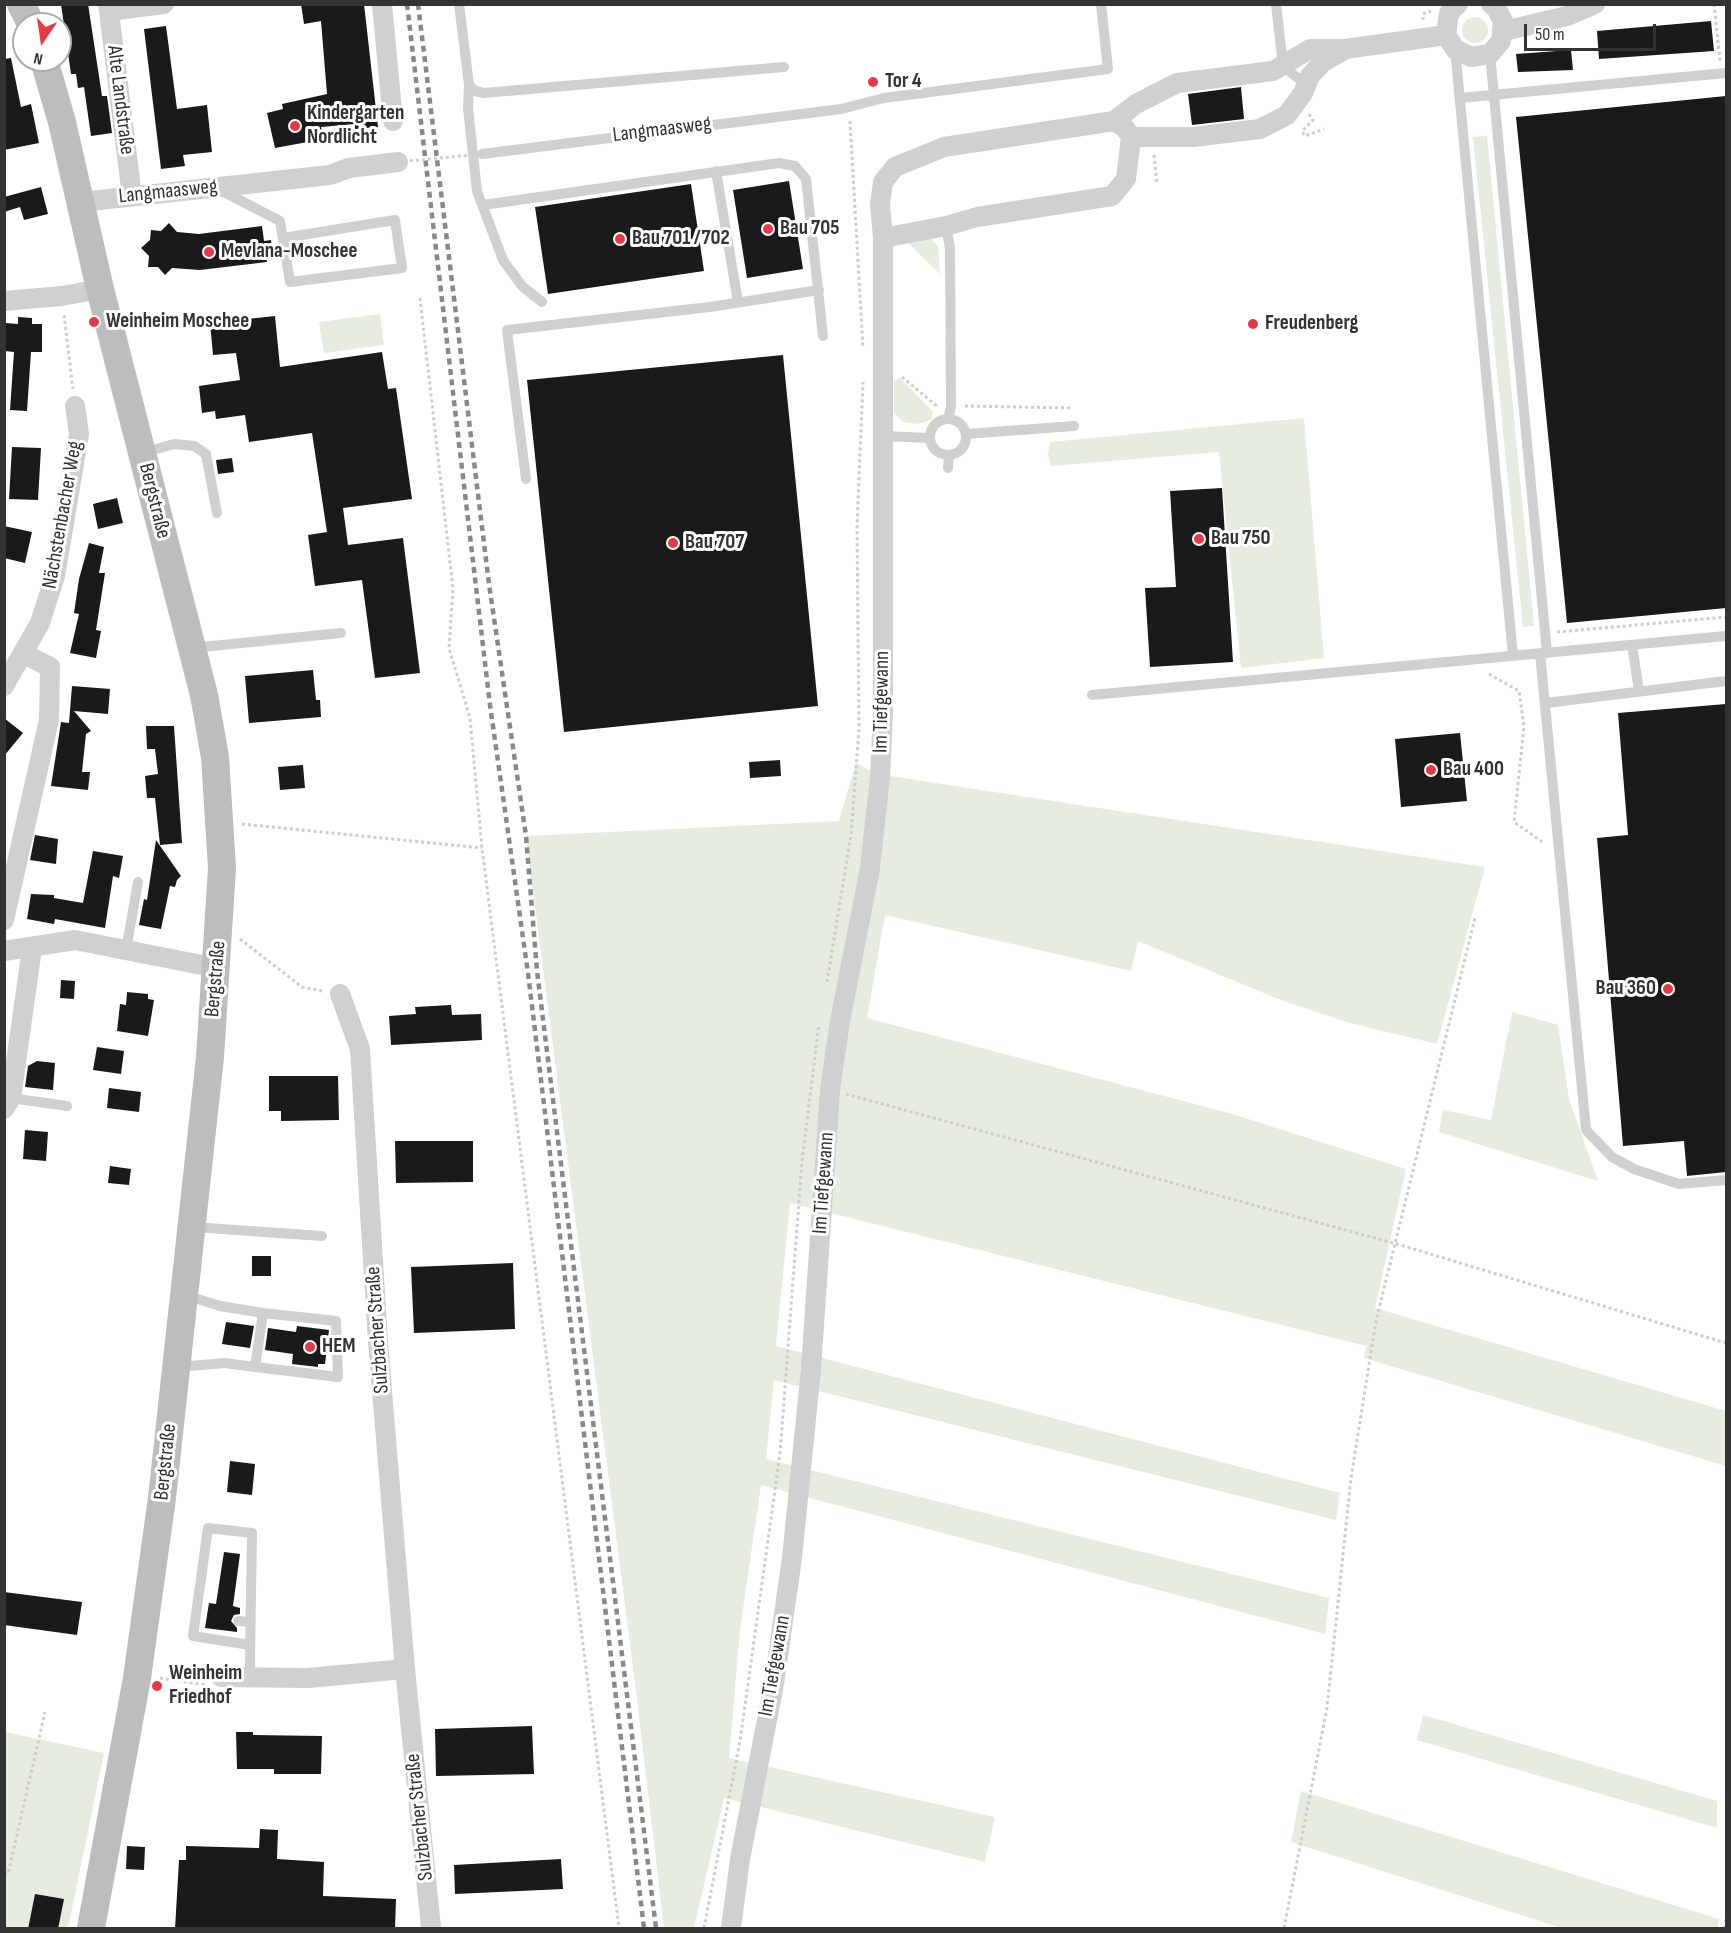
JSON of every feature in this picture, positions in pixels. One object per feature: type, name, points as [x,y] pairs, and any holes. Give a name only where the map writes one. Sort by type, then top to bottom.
[{"type":"main road","name":"Bergstraße","points":[[47,72],[62,122],[100,289],[191,648],[215,757],[220,822],[220,921],[217,968],[185,1295],[162,1498],[139,1666],[94,1923]]},
{"type":"street","points":[[108,8],[164,4]]},
{"type":"street","points":[[382,4],[393,121]]},
{"type":"street","points":[[1450,42],[1449,13],[1458,4]]},
{"type":"street","points":[[883,238],[946,226],[977,217],[1112,196],[1126,179],[1131,137],[1125,128],[1114,121],[1136,104],[1177,82],[1258,74],[1283,66],[1310,49],[1345,49],[1425,37],[1450,42],[1471,57],[1490,54],[1501,42],[1504,31],[1503,21],[1491,4]]},
{"type":"street","points":[[1504,31],[1567,16],[1595,4]]},
{"type":"street","name":"Alte Landstraße","points":[[108,8],[132,196]]},
{"type":"street","points":[[1131,137],[1193,136],[1260,129],[1287,115],[1295,107],[1306,85],[1323,62],[1345,49]]},
{"type":"street","name":"Im Tiefgewann","points":[[731,1929],[740,1859],[774,1684],[792,1558],[811,1370],[830,1090],[840,1021],[870,868],[880,777],[883,712],[883,238],[880,204],[883,182],[895,167],[944,147],[1114,121]]},
{"type":"street","name":"Langmaasweg","points":[[81,202],[330,175],[349,168],[398,162]]},
{"type":"street","points":[[4,301],[62,296],[100,289]]},
{"type":"street","name":"Nächstenbacher Weg","points":[[4,686],[40,623],[56,576],[78,434],[75,406]]},
{"type":"street","points":[[4,920],[49,720],[50,667],[24,654]]},
{"type":"street","points":[[4,951],[75,940],[217,968]]},
{"type":"street","points":[[8,1103],[32,948]]},
{"type":"street","name":"Sulzbacher Straße","points":[[340,994],[360,1049],[378,1342],[405,1669],[431,1929]]},
{"type":"street","points":[[221,1677],[308,1678],[405,1669]]},
{"type":"lane","points":[[459,4],[469,85],[468,108],[477,191],[503,260],[522,286],[542,302]]},
{"type":"lane","name":"Langmaasweg","points":[[482,153],[841,109],[884,98],[1108,69],[1101,4]]},
{"type":"lane","points":[[1276,4],[1283,66],[1306,85]]},
{"type":"lane","points":[[1450,42],[1460,98],[1513,656]]},
{"type":"lane","points":[[1490,54],[1545,633],[1546,704],[1586,1130],[1612,1157],[1634,1169],[1679,1184],[1726,1180]]},
{"type":"lane","points":[[469,85],[475,91],[484,93],[784,67]]},
{"type":"lane","points":[[1460,98],[1724,74]]},
{"type":"lane","points":[[483,204],[778,163],[795,166],[806,179],[823,336]]},
{"type":"lane","points":[[716,171],[738,302]]},
{"type":"lane","points":[[214,187],[280,220],[290,282],[402,268],[395,220],[283,238]]},
{"type":"lane","points":[[946,226],[950,249],[951,406],[948,419]]},
{"type":"lane","points":[[526,479],[507,330],[819,290]]},
{"type":"lane","points":[[948,419],[957,421],[966,434],[962,448],[949,455],[936,450],[930,438],[935,424],[948,419]]},
{"type":"lane","points":[[966,434],[1074,426]]},
{"type":"lane","points":[[883,436],[930,438]]},
{"type":"lane","points":[[142,453],[174,444],[194,446],[206,454],[217,513]]},
{"type":"lane","points":[[948,468],[949,455]]},
{"type":"lane","points":[[191,648],[341,633]]},
{"type":"lane","points":[[1092,695],[1726,636]]},
{"type":"lane","points":[[1632,645],[1639,692]]},
{"type":"lane","points":[[1546,704],[1726,681]]},
{"type":"lane","points":[[126,950],[138,882]]},
{"type":"lane","points":[[8,1103],[67,1106]]},
{"type":"lane","points":[[192,1227],[322,1236]]},
{"type":"lane","points":[[176,1367],[225,1363],[338,1377],[336,1321],[220,1306],[185,1295]]},
{"type":"lane","points":[[255,1367],[263,1313]]},
{"type":"lane","points":[[250,1645],[193,1636],[202,1615],[208,1528],[252,1533],[250,1677]]},
{"type":"lane","points":[[238,1620],[250,1622]]},
{"type":"path","points":[[1714,4],[1724,74]]},
{"type":"path","points":[[1425,37],[1423,14],[1430,12],[1435,5]]},
{"type":"path","points":[[841,109],[852,126],[863,349]]},
{"type":"path","points":[[1308,112],[1313,120],[1302,131],[1305,136],[1324,129]]},
{"type":"path","points":[[398,162],[482,153]]},
{"type":"path","points":[[1154,154],[1157,183]]},
{"type":"path","points":[[62,296],[75,406]]},
{"type":"path","points":[[420,298],[453,589],[449,648],[470,718],[482,848],[620,1929]]},
{"type":"path","points":[[883,360],[935,407],[1071,408]]},
{"type":"path","points":[[826,989],[851,835],[859,729],[857,527],[863,372]]},
{"type":"path","points":[[1545,633],[1726,617]]},
{"type":"path","points":[[220,822],[482,848]]},
{"type":"path","points":[[1284,1929],[1327,1708],[1351,1478],[1376,1321],[1397,1244],[1475,918]]},
{"type":"path","points":[[220,921],[240,924],[239,938],[302,987],[340,994]]},
{"type":"path","points":[[704,1929],[740,1741],[780,1454],[802,1161],[810,1083],[820,1019]]},
{"type":"path","points":[[810,1083],[1397,1244],[1726,1343]]},
{"type":"path","points":[[152,1677],[205,1686],[221,1677]]},
{"type":"path","points":[[4,1874],[8,1874],[45,1712]]},
{"type":"path","points":[[1725,1929],[1726,1919]]},
{"type":"shaded area","points":[[1475,17],[1484,21],[1488,30],[1484,39],[1475,43],[1466,39],[1462,30],[1466,21]]},
{"type":"shaded area","points":[[1487,136],[1534,626],[1523,627],[1473,137]]},
{"type":"shaded area","points":[[928,237],[938,246],[940,274],[908,243]]},
{"type":"shaded area","points":[[380,314],[384,345],[324,353],[319,322]]},
{"type":"shaded area","points":[[900,378],[933,412],[931,420],[917,424],[904,422],[894,412],[894,381]]},
{"type":"shaded area","points":[[1304,418],[1324,658],[1241,668],[1219,452],[1051,466],[1048,454],[1050,442]]},
{"type":"shaded area","points":[[856,763],[877,774],[1485,867],[1437,1044],[1350,1023],[1281,1000],[1138,941],[1131,971],[885,915],[867,1018],[1229,1113],[1406,1169],[1375,1308],[1726,1411],[1726,1466],[1364,1358],[1366,1346],[790,1203],[776,1346],[1340,1493],[1336,1520],[774,1380],[766,1459],[1329,1598],[1325,1634],[761,1485],[740,1630],[729,1758],[995,1817],[985,1862],[724,1798],[694,1928],[664,1928],[636,1691],[526,836],[839,821]]},
{"type":"shaded area","points":[[1512,1012],[1558,1025],[1569,1099],[1598,1181],[1439,1132],[1443,1110],[1491,1120]]},
{"type":"shaded area","points":[[1423,1715],[1717,1801],[1717,1828],[1417,1740]]},
{"type":"shaded area","points":[[5,1732],[104,1753],[68,1928],[5,1928]]},
{"type":"shaded area","points":[[1301,1791],[1719,1919],[1718,1928],[1562,1928],[1291,1842]]},
{"type":"building","points":[[61,4],[88,4],[102,96],[107,96],[112,133],[91,136],[84,87],[78,88],[76,74],[71,74],[72,12],[62,12]]},
{"type":"building","points":[[301,4],[364,4],[378,127],[355,129],[355,124],[321,127],[324,139],[275,148],[267,113],[283,109],[282,104],[327,94],[321,21],[304,24]]},
{"type":"building","points":[[1711,21],[1714,51],[1599,59],[1597,31]]},
{"type":"building","points":[[166,26],[177,109],[207,105],[212,152],[183,155],[185,166],[161,169],[144,29]]},
{"type":"building","points":[[1571,50],[1573,70],[1518,72],[1516,54]]},
{"type":"building","points":[[11,58],[12,72],[21,107],[31,104],[39,143],[4,150],[4,59]]},
{"type":"building","points":[[1241,87],[1244,119],[1192,125],[1188,94]]},
{"type":"building","points":[[1726,96],[1726,608],[1567,623],[1516,117]]},
{"type":"building","name":"Bau 705","points":[[789,181],[803,269],[747,278],[733,190]]},
{"type":"building","name":"Bau 701 /702","points":[[691,184],[704,271],[548,294],[535,207]]},
{"type":"building","points":[[41,187],[48,214],[24,220],[20,207],[4,212],[4,197]]},
{"type":"building","name":"Mevlana-Moschee","points":[[169,223],[177,232],[199,234],[262,226],[264,241],[271,240],[273,256],[266,257],[267,262],[200,270],[172,268],[165,275],[158,267],[148,267],[149,256],[141,248],[150,240],[151,230],[161,231]]},
{"type":"building","points":[[275,316],[280,367],[382,352],[388,389],[396,388],[412,499],[343,508],[348,545],[403,538],[420,673],[375,678],[362,580],[315,586],[308,535],[327,532],[312,433],[249,442],[245,415],[216,419],[215,411],[202,413],[199,386],[240,380],[236,353],[213,355],[210,323]]},
{"type":"building","points":[[18,317],[32,318],[32,324],[42,324],[42,352],[31,352],[27,411],[10,410],[14,352],[5,351],[6,323],[18,324]]},
{"type":"building","name":"Bau 707","points":[[783,355],[818,706],[564,732],[527,380]]},
{"type":"building","points":[[12,447],[41,448],[38,500],[9,499]]},
{"type":"building","points":[[232,458],[234,472],[218,474],[216,460]]},
{"type":"building","name":"Bau 750","points":[[1222,488],[1233,662],[1150,667],[1145,588],[1176,587],[1170,491]]},
{"type":"building","points":[[117,498],[123,523],[98,529],[93,504]]},
{"type":"building","points":[[4,526],[32,532],[25,563],[4,558]]},
{"type":"building","points":[[89,543],[104,547],[99,573],[105,573],[96,630],[101,631],[96,658],[70,653],[79,614],[74,613],[79,579]]},
{"type":"building","points":[[313,670],[316,700],[320,700],[321,717],[249,723],[245,676]]},
{"type":"building","points":[[72,686],[110,689],[108,714],[74,711],[91,731],[86,734],[82,772],[90,772],[88,790],[51,786],[61,722],[69,723]]},
{"type":"building","name":"Bau 360","points":[[1726,704],[1726,1172],[1687,1176],[1684,1141],[1623,1146],[1597,838],[1628,835],[1618,713]]},
{"type":"building","points":[[4,718],[23,733],[4,756]]},
{"type":"building","points":[[146,726],[174,726],[182,843],[160,845],[155,798],[147,798],[145,776],[158,774],[155,749],[147,749]]},
{"type":"building","name":"Bau 400","points":[[1460,733],[1467,801],[1401,807],[1395,739]]},
{"type":"building","points":[[780,760],[781,776],[750,778],[749,762]]},
{"type":"building","points":[[303,765],[305,788],[280,790],[278,767]]},
{"type":"building","points":[[35,835],[58,839],[56,864],[30,860]]},
{"type":"building","points":[[156,840],[181,876],[175,887],[170,886],[161,929],[139,925],[144,899],[147,900]]},
{"type":"building","points":[[93,851],[123,856],[119,878],[113,876],[105,928],[55,919],[54,924],[27,919],[31,894],[54,895],[54,898],[83,903]]},
{"type":"building","points":[[61,980],[75,981],[74,999],[60,998]]},
{"type":"building","points":[[127,992],[148,994],[148,999],[154,1000],[148,1036],[117,1031],[120,1004],[126,1005]]},
{"type":"building","points":[[451,1005],[452,1015],[481,1014],[482,1040],[391,1045],[389,1016],[416,1014],[415,1007]]},
{"type":"building","points":[[97,1047],[124,1051],[121,1074],[93,1070]]},
{"type":"building","points":[[37,1061],[55,1063],[53,1090],[25,1087],[28,1066]]},
{"type":"building","points":[[269,1076],[338,1076],[339,1120],[281,1121],[281,1111],[269,1111]]},
{"type":"building","points":[[109,1088],[141,1092],[139,1112],[107,1108]]},
{"type":"building","points":[[25,1130],[48,1132],[46,1161],[23,1159]]},
{"type":"building","points":[[395,1141],[473,1141],[473,1182],[396,1183]]},
{"type":"building","points":[[110,1166],[131,1169],[129,1185],[108,1183]]},
{"type":"building","points":[[252,1256],[271,1256],[271,1276],[252,1276]]},
{"type":"building","points":[[513,1263],[515,1329],[414,1333],[411,1267]]},
{"type":"building","points":[[226,1322],[254,1326],[250,1348],[222,1344]]},
{"type":"building","name":"HEM","points":[[297,1326],[329,1330],[325,1364],[318,1364],[318,1367],[292,1364],[293,1354],[265,1350],[268,1328],[296,1332]]},
{"type":"building","points":[[230,1461],[255,1464],[252,1495],[227,1492]]},
{"type":"building","points":[[224,1552],[240,1554],[233,1606],[240,1608],[240,1614],[234,1615],[231,1621],[237,1628],[237,1632],[205,1628],[209,1603],[216,1604]]},
{"type":"building","points":[[4,1592],[82,1602],[77,1635],[4,1625]]},
{"type":"building","points":[[532,1726],[534,1774],[436,1776],[435,1729]]},
{"type":"building","points":[[236,1732],[253,1732],[253,1735],[322,1736],[321,1774],[274,1774],[274,1769],[237,1769]]},
{"type":"building","points":[[260,1829],[278,1830],[277,1859],[324,1862],[323,1896],[396,1899],[395,1929],[175,1929],[179,1860],[186,1860],[186,1846],[259,1848]]},
{"type":"building","points":[[127,1846],[145,1847],[144,1870],[126,1869]]},
{"type":"building","points":[[561,1859],[563,1889],[455,1894],[454,1865]]},
{"type":"building","points":[[35,1894],[64,1899],[58,1929],[28,1929]]},
{"type":"railway","points":[[407,4],[490,705],[528,973],[644,1928]]},
{"type":"railway","points":[[418,4],[489,584],[526,836],[537,971],[656,1928]]},
{"type":"place","name":"Tor 4","points":[[873,82]]},
{"type":"place","name":"Kindergarten Nordlicht","points":[[295,126]]},
{"type":"place","name":"Bau 705","points":[[768,229]]},
{"type":"place","name":"Bau 701 /702","points":[[620,239]]},
{"type":"place","name":"Mevlana-Moschee","points":[[209,252]]},
{"type":"place","name":"Weinheim Moschee","points":[[94,322]]},
{"type":"place","name":"Freudenberg","points":[[1253,324]]},
{"type":"place","name":"Bau 750","points":[[1199,539]]},
{"type":"place","name":"Bau 707","points":[[673,543]]},
{"type":"place","name":"Bau 400","points":[[1431,770]]},
{"type":"place","name":"Bau 360","points":[[1668,989]]},
{"type":"place","name":"HEM","points":[[310,1347]]},
{"type":"place","name":"Weinheim Friedhof","points":[[157,1686]]}]
